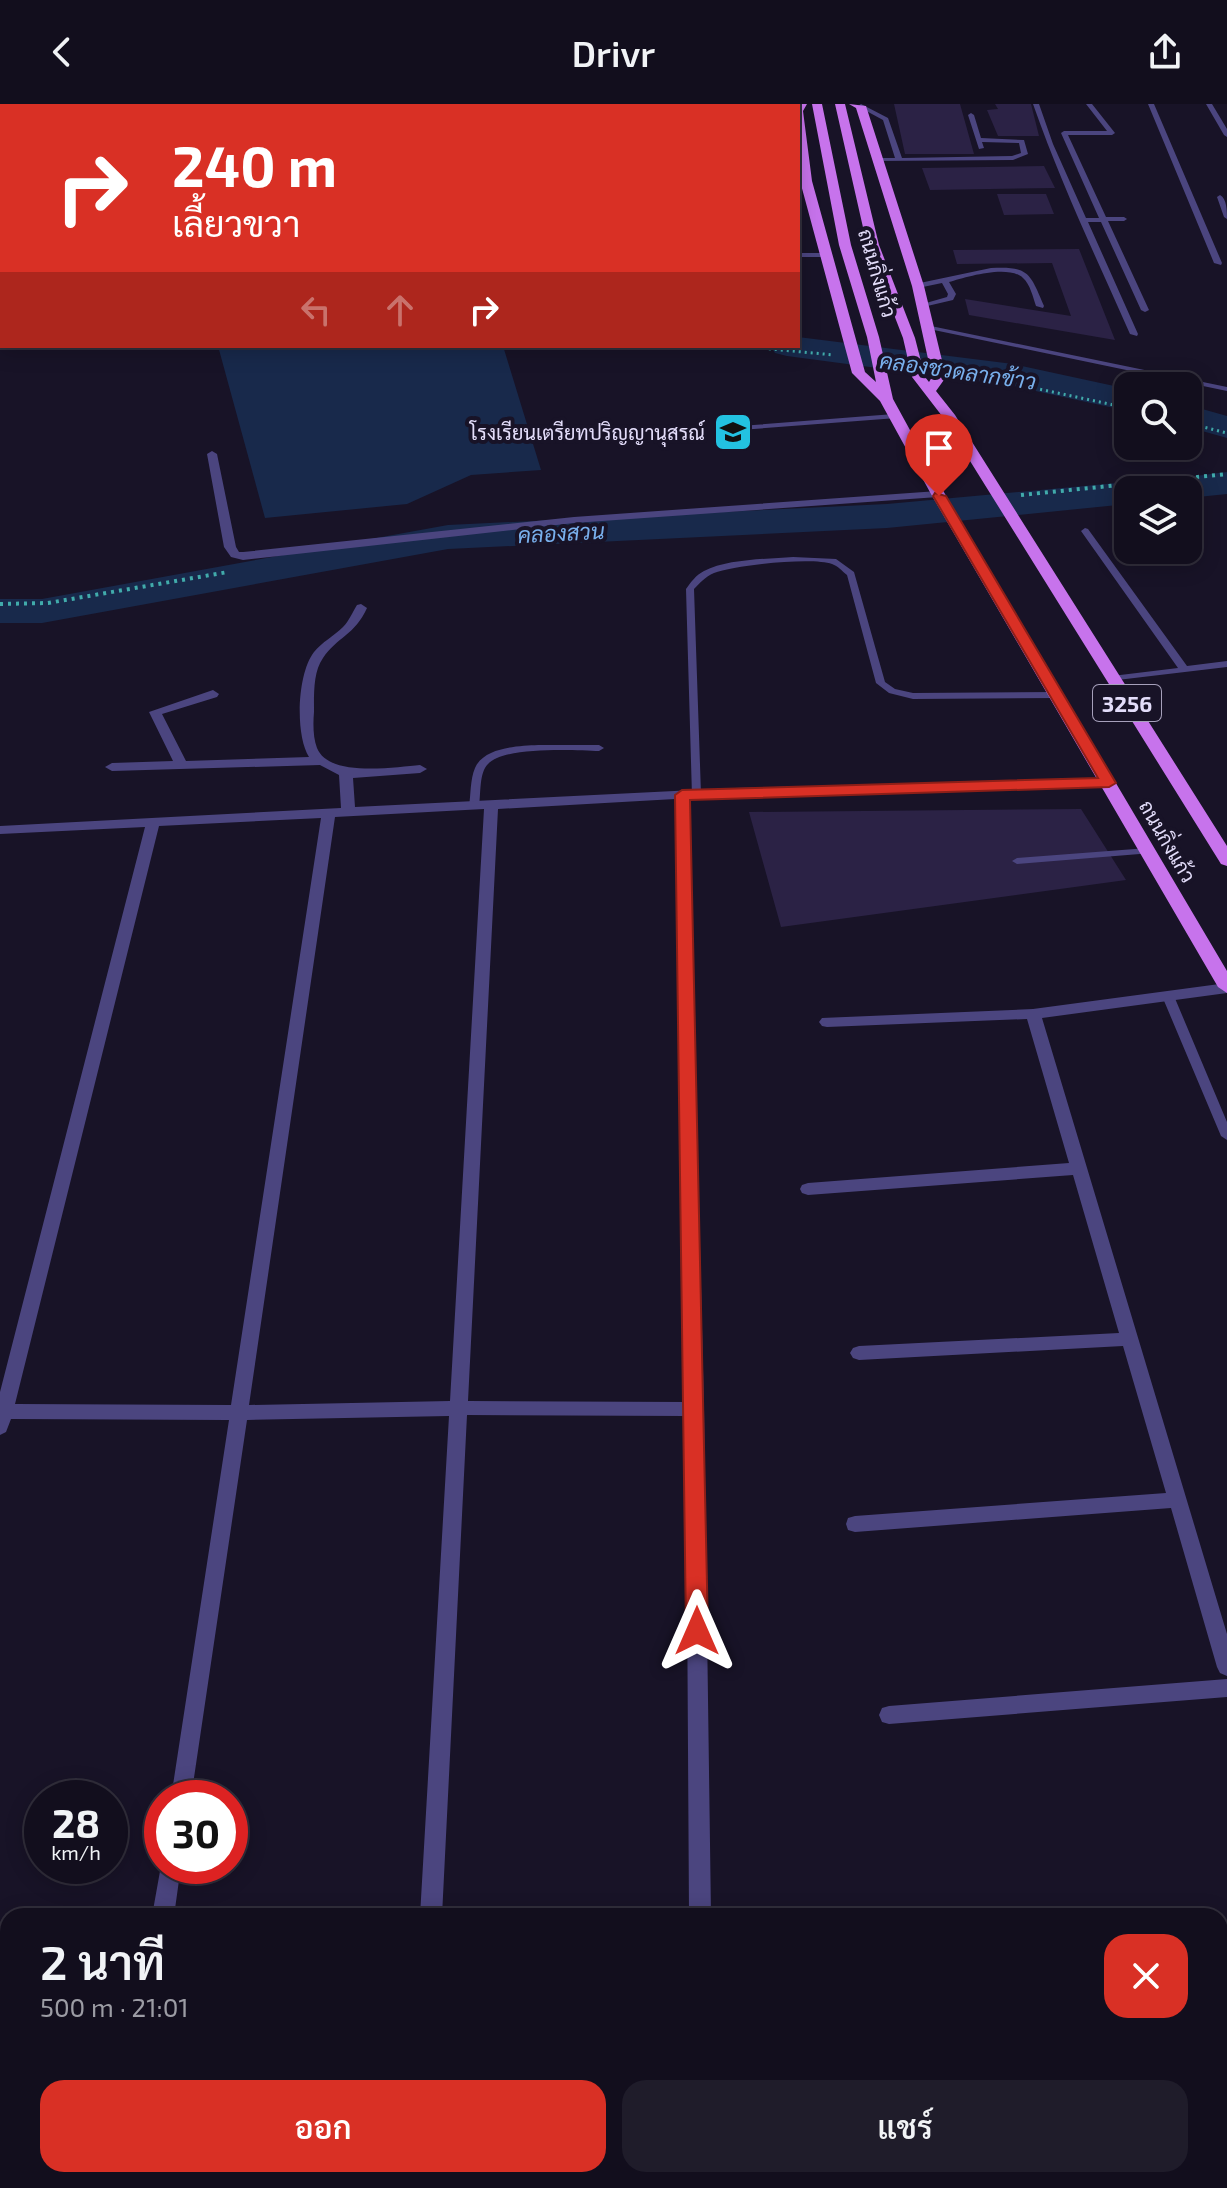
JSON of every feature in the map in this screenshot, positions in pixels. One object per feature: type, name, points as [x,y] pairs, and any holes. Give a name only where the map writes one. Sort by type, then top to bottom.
[{"type":"main road","name":"ถนนกิ่งแก้ว","points":[[817,104],[845,245],[873,337],[886,399],[938,495],[1227,987]]},
{"type":"main road","name":"ถนนกิ่งแก้ว","points":[[840,104],[873,245],[909,338],[919,377],[935,383],[997,493],[1227,860]]},
{"type":"main road","points":[[858,105],[918,286],[930,334],[935,383]]},
{"type":"main road","points":[[800,128],[806,181],[859,373],[886,399]]},
{"type":"street","points":[[212,454],[230,547],[235,555],[243,556],[268,556],[408,537],[574,520],[938,495]]},
{"type":"street","points":[[361,608],[353,628],[328,645],[313,664],[307,746],[313,755],[346,774],[420,769]]},
{"type":"street","points":[[181,765],[155,712],[213,694]]},
{"type":"street","points":[[112,767],[324,761]]},
{"type":"street","points":[[346,774],[348,812]]},
{"type":"street","points":[[0,830],[689,795],[1109,783]]},
{"type":"street","points":[[689,795],[700,1908]]},
{"type":"street","points":[[431,1908],[458,1408],[482,805]]},
{"type":"street","points":[[184,1780],[329,813]]},
{"type":"street","points":[[153,822],[1,1416],[458,1408],[695,1409]]},
{"type":"street","points":[[827,1022],[1033,1014],[1227,987]]},
{"type":"street","points":[[1033,1014],[1227,1667]]},
{"type":"street","points":[[808,1189],[1079,1168]]},
{"type":"street","points":[[859,1353],[1130,1339]]},
{"type":"street","points":[[855,1524],[1177,1500]]},
{"type":"street","points":[[889,1715],[1227,1688]]},
{"type":"street","points":[[164,1908],[167,1884]]},
{"type":"lane","points":[[1036,104],[1082,220],[1134,334]]},
{"type":"lane","points":[[1089,104],[1112,133],[1064,133],[1145,310]]},
{"type":"lane","points":[[1151,104],[1218,263]]},
{"type":"lane","points":[[1209,104],[1227,135]]},
{"type":"lane","points":[[858,105],[886,119],[899,160]]},
{"type":"lane","points":[[971,115],[984,158]]},
{"type":"lane","points":[[877,160],[1021,157],[1025,154],[1024,142],[979,140]]},
{"type":"lane","points":[[1220,197],[1227,217]]},
{"type":"lane","points":[[1082,220],[1124,219]]},
{"type":"lane","points":[[800,255],[828,255]]},
{"type":"lane","points":[[918,286],[946,283],[964,273],[1017,272],[1027,278],[1040,306]]},
{"type":"lane","points":[[923,305],[950,298],[952,294],[946,283]]},
{"type":"lane","points":[[930,334],[1227,389]]},
{"type":"lane","points":[[740,428],[894,416]]},
{"type":"lane","points":[[1085,531],[1184,669]]},
{"type":"lane","points":[[689,795],[690,589],[699,577],[711,571],[731,566],[816,559],[844,567],[851,574],[881,683],[892,691],[913,696],[1058,695]]},
{"type":"lane","points":[[1112,679],[1227,664]]},
{"type":"lane","points":[[482,805],[480,768],[485,759],[493,755],[505,751],[563,747],[599,748]]},
{"type":"lane","points":[[1017,861],[1148,851]]},
{"type":"lane","points":[[1168,996],[1227,1136]]},
{"type":"path","points":[[1202,427],[1227,433]]},
{"type":"water","points":[[219,348],[504,348],[541,470],[471,475],[407,504],[265,518]]},
{"type":"building","points":[[894,104],[960,104],[974,154],[905,154]]},
{"type":"building","points":[[995,104],[1031,104],[1039,136],[998,136],[987,110],[998,109]]},
{"type":"building","points":[[1044,166],[1055,188],[930,190],[922,168]]},
{"type":"building","points":[[997,194],[1046,194],[1054,214],[1004,215]]},
{"type":"building","points":[[1079,249],[1115,340],[969,315],[965,299],[1071,316],[1052,263],[957,264],[953,250]]},
{"type":"building","points":[[1081,809],[1126,880],[781,927],[749,812]]},
{"type":"waterway","name":"คลองชวดลากข้าว","points":[[800,348],[1013,375],[1114,397]]},
{"type":"waterway","name":"คลองชวดลากข้าว","points":[[1202,420],[1227,427]]},
{"type":"waterway","name":"คลองสวน","points":[[1202,485],[1227,483]]},
{"type":"waterway","name":"คลองสวน","points":[[0,611],[42,611],[448,537],[887,516],[1114,494]]},
{"type":"place","name":"โรงเรียนเตรียทปริญญานุสรณ์","points":[[733,432]]},
{"type":"route","points":[[697,1631],[682,795],[1109,783],[939,496]]}]
